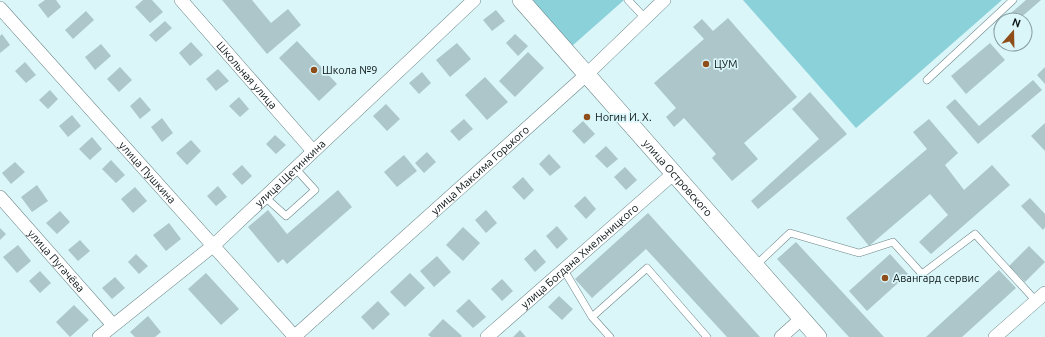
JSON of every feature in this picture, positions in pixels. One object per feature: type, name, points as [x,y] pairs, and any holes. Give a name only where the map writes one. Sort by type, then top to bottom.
[{"type":"street","name":"Школьная улица","points":[[181,0],[313,151]]},
{"type":"street","name":"улица Щетинкина","points":[[99,337],[214,245],[474,0]]},
{"type":"street","name":"улица Островского","points":[[521,0],[818,337]]},
{"type":"street","name":"улица Максима Горького","points":[[295,337],[586,74],[664,0]]},
{"type":"street","name":"улица Пушкина","points":[[0,8],[295,337]]},
{"type":"street","name":"улица Богдана Хмельницкого","points":[[487,337],[673,174]]},
{"type":"street","name":"улица Пугачёва","points":[[0,197],[113,325]]},
{"type":"street","points":[[995,337],[1040,297]]},
{"type":"street","points":[[781,337],[801,319]]},
{"type":"lane","points":[[628,0],[645,18]]},
{"type":"lane","points":[[927,80],[1013,0]]},
{"type":"lane","points":[[265,197],[286,216],[315,190],[295,168]]},
{"type":"lane","points":[[755,266],[790,233],[859,253],[893,242],[922,274],[975,234],[1040,297]]},
{"type":"lane","points":[[592,317],[647,268],[706,337]]},
{"type":"lane","points":[[564,270],[592,317],[610,337]]},
{"type":"shaded area","points":[[531,0],[624,0],[572,46]]},
{"type":"shaded area","points":[[743,0],[1002,0],[856,128]]},
{"type":"building","points":[[45,0],[56,0],[61,7],[48,18],[38,5]]},
{"type":"building","points":[[143,0],[152,0],[163,12],[150,23],[135,7]]},
{"type":"building","points":[[222,0],[252,0],[271,23],[288,9],[301,25],[267,54]]},
{"type":"building","points":[[1026,0],[1041,0],[1027,12],[1012,12]]},
{"type":"building","points":[[496,10],[505,21],[492,31],[483,20]]},
{"type":"building","points":[[86,11],[94,20],[73,39],[65,30]]},
{"type":"building","points":[[728,18],[797,97],[744,143],[758,159],[732,181],[712,158],[716,154],[684,118],[674,127],[666,117],[676,108],[654,83],[704,39],[693,27],[702,19],[713,31]]},
{"type":"building","points":[[165,21],[172,28],[156,42],[149,35]]},
{"type":"building","points":[[2,34],[10,45],[0,53],[0,36]]},
{"type":"building","points":[[515,34],[528,46],[518,56],[506,43]]},
{"type":"building","points":[[297,41],[337,84],[319,101],[279,58]]},
{"type":"building","points":[[191,42],[203,55],[190,66],[179,53]]},
{"type":"building","points":[[457,43],[471,59],[450,77],[436,60]]},
{"type":"building","points":[[990,43],[993,46],[993,52],[998,52],[1005,60],[966,94],[951,76]]},
{"type":"building","points":[[101,44],[111,56],[95,70],[85,57]]},
{"type":"building","points":[[528,52],[544,68],[515,97],[499,81]]},
{"type":"building","points":[[25,62],[36,75],[26,83],[15,71]]},
{"type":"building","points":[[120,67],[132,80],[119,92],[107,79]]},
{"type":"building","points":[[1045,67],[1045,84],[1037,75]]},
{"type":"building","points":[[218,69],[229,81],[216,91],[206,79]]},
{"type":"building","points":[[422,72],[431,83],[419,94],[409,83]]},
{"type":"building","points":[[485,77],[508,102],[487,120],[465,95]]},
{"type":"building","points":[[1033,80],[1042,90],[978,144],[946,107],[955,99],[979,126]]},
{"type":"building","points":[[50,90],[58,99],[48,109],[39,100]]},
{"type":"building","points":[[810,92],[847,134],[758,209],[751,201],[819,139],[792,109]]},
{"type":"building","points":[[140,97],[151,110],[140,119],[130,106]]},
{"type":"building","points":[[239,97],[249,109],[240,117],[229,106]]},
{"type":"building","points":[[386,104],[400,119],[387,131],[373,116]]},
{"type":"building","points":[[72,115],[81,126],[68,137],[59,126]]},
{"type":"building","points":[[162,118],[173,133],[162,142],[151,127]]},
{"type":"building","points":[[464,119],[473,129],[459,141],[450,131]]},
{"type":"building","points":[[929,119],[958,153],[945,165],[964,190],[992,165],[1010,185],[931,254],[919,242],[948,215],[930,194],[869,246],[846,218],[927,149],[913,132]]},
{"type":"building","points":[[583,121],[595,134],[584,144],[572,131]]},
{"type":"building","points":[[1045,123],[1045,151],[1031,136]]},
{"type":"building","points":[[275,135],[286,145],[276,154],[266,144]]},
{"type":"building","points":[[92,137],[102,149],[90,160],[79,149]]},
{"type":"building","points":[[191,140],[201,151],[187,165],[176,153]]},
{"type":"building","points":[[606,146],[618,159],[607,168],[595,156]]},
{"type":"building","points":[[427,152],[436,162],[424,173],[415,163]]},
{"type":"building","points":[[549,154],[561,167],[550,176],[539,164]]},
{"type":"building","points":[[404,155],[417,171],[397,187],[384,172]]},
{"type":"building","points":[[111,160],[125,175],[116,183],[102,169]]},
{"type":"building","points":[[15,162],[25,172],[11,184],[2,173]]},
{"type":"building","points":[[242,165],[252,176],[242,185],[232,174]]},
{"type":"building","points":[[625,167],[637,180],[626,190],[614,177]]},
{"type":"building","points":[[523,177],[534,190],[524,200],[512,187]]},
{"type":"building","points":[[37,185],[48,201],[32,212],[21,197]]},
{"type":"building","points":[[218,186],[227,197],[216,206],[207,196]]},
{"type":"building","points":[[135,187],[147,201],[133,213],[121,199]]},
{"type":"building","points":[[338,190],[352,207],[287,264],[283,259],[278,263],[248,227],[268,210],[287,234]]},
{"type":"building","points":[[585,196],[596,209],[586,219],[574,206]]},
{"type":"building","points":[[1030,198],[1045,214],[1045,227],[1043,230],[1021,206]]},
{"type":"building","points":[[486,210],[497,223],[486,233],[475,220]]},
{"type":"building","points":[[60,211],[70,222],[57,234],[46,223]]},
{"type":"building","points":[[648,213],[760,337],[727,337],[646,249],[592,298],[575,279]]},
{"type":"building","points":[[169,223],[181,239],[166,251],[153,235]]},
{"type":"building","points":[[557,226],[568,239],[557,249],[546,236]]},
{"type":"building","points":[[463,227],[480,243],[463,261],[446,245]]},
{"type":"building","points":[[0,228],[6,234],[0,240]]},
{"type":"building","points":[[80,240],[90,251],[78,261],[68,250]]},
{"type":"building","points":[[796,242],[884,337],[849,337],[777,259]]},
{"type":"building","points":[[18,245],[31,261],[17,273],[3,257]]},
{"type":"building","points":[[1029,246],[1045,262],[1025,282],[1009,266]]},
{"type":"building","points":[[535,249],[546,262],[535,272],[524,259]]},
{"type":"building","points":[[136,254],[148,266],[139,274],[128,262]]},
{"type":"building","points":[[890,254],[908,274],[867,311],[849,291]]},
{"type":"building","points":[[437,256],[451,272],[434,287],[420,271]]},
{"type":"building","points":[[999,270],[1016,288],[962,337],[926,337]]},
{"type":"building","points":[[40,271],[51,283],[40,293],[29,281]]},
{"type":"building","points":[[206,273],[239,309],[221,325],[188,289]]},
{"type":"building","points":[[410,273],[425,288],[405,307],[390,292]]},
{"type":"building","points":[[115,277],[125,288],[112,299],[102,288]]},
{"type":"building","points":[[502,279],[513,291],[502,301],[491,289]]},
{"type":"building","points":[[559,296],[573,309],[562,320],[548,307]]},
{"type":"building","points":[[469,299],[486,317],[473,328],[456,311]]},
{"type":"building","points":[[378,301],[390,314],[373,330],[361,317]]},
{"type":"building","points":[[74,305],[89,320],[70,337],[56,322]]},
{"type":"building","points":[[148,316],[161,332],[155,337],[135,337],[130,332]]},
{"type":"building","points":[[443,319],[462,336],[431,337],[428,335]]},
{"type":"building","points":[[520,330],[526,337],[513,337]]},
{"type":"place","name":"ЦУМ","points":[[706,64]]},
{"type":"place","name":"Школа №9","points":[[314,70]]},
{"type":"place","name":"Ногин И. Х.","points":[[587,117]]},
{"type":"place","name":"Авангард сервис","points":[[885,278]]}]
